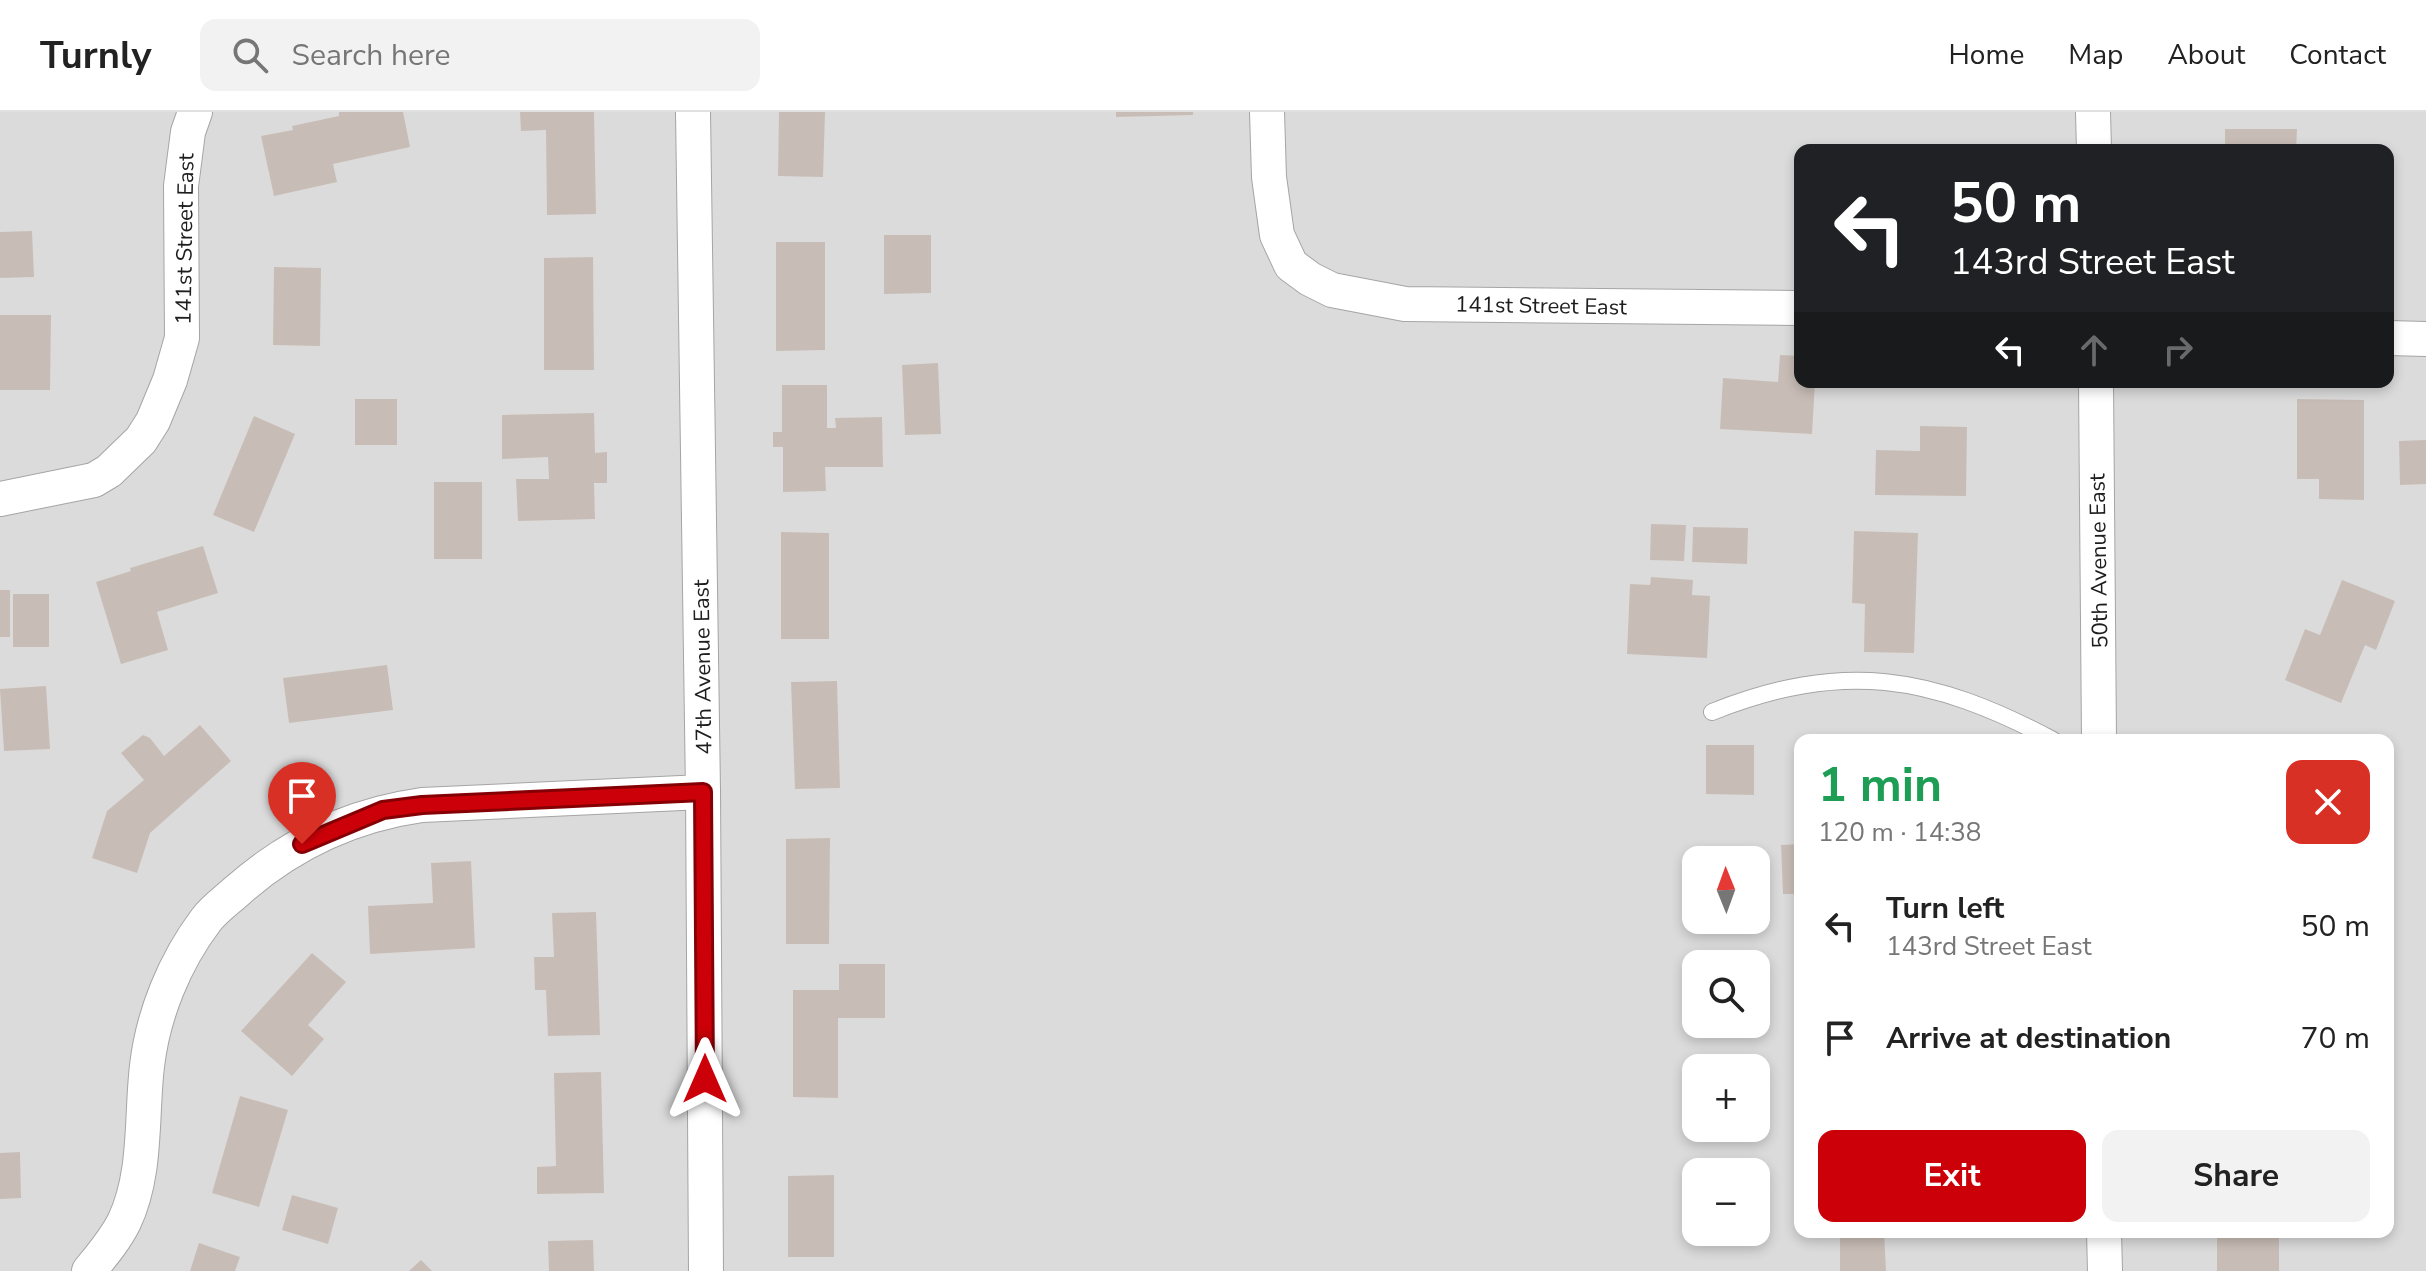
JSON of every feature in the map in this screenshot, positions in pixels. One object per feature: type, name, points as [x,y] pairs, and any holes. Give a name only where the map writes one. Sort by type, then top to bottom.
[{"type":"street","name":"141st Street East","points":[[0,499],[94,480],[109,471],[141,440],[153,421],[170,380],[182,338],[181,186],[188,132],[195,112]]},
{"type":"street","name":"47th Avenue East","points":[[693,112],[706,1271]]},
{"type":"street","name":"141st Street East","points":[[1267,112],[1269,177],[1277,235],[1291,265],[1332,290],[1405,304],[1794,308]]},
{"type":"street","points":[[2093,112],[2094,144]]},
{"type":"street","points":[[2394,338],[2426,339]]},
{"type":"street","name":"50th Avenue East","points":[[2096,388],[2099,734]]},
{"type":"street","points":[[89,1271],[111,1245],[126,1219],[142,1159],[147,1064],[170,982],[181,958],[208,917],[257,874],[287,851],[383,810],[422,805],[703,792]]},
{"type":"street","points":[[2104,1238],[2105,1271]]},
{"type":"lane","points":[[1712,712],[1749,697],[1796,685],[1842,680],[1883,681],[1911,683],[1937,691],[1995,712],[2041,734]]},
{"type":"shaded area","points":[[0,112],[2426,112],[2426,1271],[0,1271]]},
{"type":"building","points":[[339,112],[403,112],[410,147],[333,164],[337,182],[274,196],[261,136],[339,116]]},
{"type":"building","points":[[520,112],[594,112],[596,214],[547,215],[546,130],[521,131]]},
{"type":"building","points":[[779,112],[825,112],[823,177],[778,176]]},
{"type":"building","points":[[1116,112],[1193,112],[1193,115],[1116,117]]},
{"type":"building","points":[[2225,129],[2297,129],[2296,144],[2225,144]]},
{"type":"building","points":[[32,231],[34,277],[0,278],[0,232]]},
{"type":"building","points":[[884,235],[931,235],[931,293],[884,294]]},
{"type":"building","points":[[776,242],[825,242],[825,350],[776,351]]},
{"type":"building","points":[[593,257],[594,370],[544,370],[544,258]]},
{"type":"building","points":[[274,267],[321,268],[320,346],[273,345]]},
{"type":"building","points":[[0,315],[51,315],[50,390],[0,390]]},
{"type":"building","points":[[1780,355],[1794,356],[1794,388],[1815,388],[1812,434],[1720,429],[1723,378],[1778,382]]},
{"type":"building","points":[[938,363],[941,434],[905,435],[902,365]]},
{"type":"building","points":[[782,385],[827,385],[827,428],[836,428],[835,418],[882,417],[883,467],[825,467],[826,491],[783,492],[783,447],[773,447],[773,432],[782,432]]},
{"type":"building","points":[[355,399],[397,399],[397,445],[355,445]]},
{"type":"building","points":[[2297,399],[2364,400],[2364,500],[2319,499],[2319,479],[2297,479]]},
{"type":"building","points":[[594,413],[595,453],[607,452],[607,483],[594,483],[595,519],[518,521],[516,479],[549,479],[548,457],[502,459],[502,415]]},
{"type":"building","points":[[254,416],[295,434],[254,532],[213,515]]},
{"type":"building","points":[[1920,426],[1967,427],[1966,496],[1875,495],[1876,450],[1920,451]]},
{"type":"building","points":[[2426,440],[2426,484],[2400,485],[2399,441]]},
{"type":"building","points":[[434,482],[482,482],[482,559],[434,559]]},
{"type":"building","points":[[1651,524],[1686,525],[1684,561],[1650,560]]},
{"type":"building","points":[[1693,527],[1748,528],[1747,564],[1692,562]]},
{"type":"building","points":[[1854,531],[1918,533],[1914,653],[1864,652],[1865,604],[1852,603]]},
{"type":"building","points":[[781,532],[829,533],[829,639],[781,639]]},
{"type":"building","points":[[203,546],[218,593],[157,612],[168,650],[121,664],[96,582],[131,571],[130,568]]},
{"type":"building","points":[[1651,577],[1693,580],[1692,595],[1710,596],[1707,658],[1627,654],[1630,584],[1650,585]]},
{"type":"building","points":[[2342,580],[2395,601],[2376,650],[2365,645],[2341,703],[2285,680],[2305,629],[2320,635]]},
{"type":"building","points":[[0,590],[10,590],[10,637],[0,637]]},
{"type":"building","points":[[13,594],[49,594],[49,647],[13,647]]},
{"type":"building","points":[[387,665],[393,710],[289,723],[283,678]]},
{"type":"building","points":[[837,681],[840,788],[795,789],[791,682]]},
{"type":"building","points":[[46,686],[50,749],[4,751],[0,689]]},
{"type":"building","points":[[200,725],[231,761],[150,833],[137,873],[92,858],[107,811],[144,780],[121,753],[143,735],[150,738],[164,756]]},
{"type":"building","points":[[1706,745],[1754,745],[1754,795],[1706,794]]},
{"type":"building","points":[[830,838],[829,944],[786,944],[786,839]]},
{"type":"building","points":[[1794,844],[1794,894],[1783,894],[1781,845]]},
{"type":"building","points":[[471,861],[475,948],[370,954],[368,906],[433,903],[431,863]]},
{"type":"building","points":[[596,912],[600,1035],[548,1036],[546,990],[535,990],[534,957],[554,957],[552,913]]},
{"type":"building","points":[[312,953],[346,982],[308,1025],[324,1039],[292,1076],[241,1031]]},
{"type":"building","points":[[839,964],[885,964],[885,1018],[838,1018],[838,1098],[793,1097],[793,990],[839,990]]},
{"type":"building","points":[[601,1072],[604,1193],[537,1194],[537,1167],[556,1166],[554,1073]]},
{"type":"building","points":[[240,1096],[288,1110],[259,1207],[212,1193]]},
{"type":"building","points":[[20,1152],[21,1198],[0,1199],[0,1153]]},
{"type":"building","points":[[834,1175],[834,1257],[788,1257],[788,1176]]},
{"type":"building","points":[[292,1195],[338,1208],[328,1244],[282,1230]]},
{"type":"building","points":[[1840,1238],[1884,1238],[1886,1271],[1840,1271]]},
{"type":"building","points":[[2217,1238],[2279,1238],[2279,1271],[2217,1271]]},
{"type":"building","points":[[593,1240],[594,1271],[549,1271],[548,1241]]},
{"type":"building","points":[[199,1243],[240,1257],[235,1271],[190,1271]]},
{"type":"building","points":[[421,1260],[432,1271],[409,1271]]},
{"type":"route","points":[[302,844],[383,810],[422,805],[703,792],[705,1079]]}]
